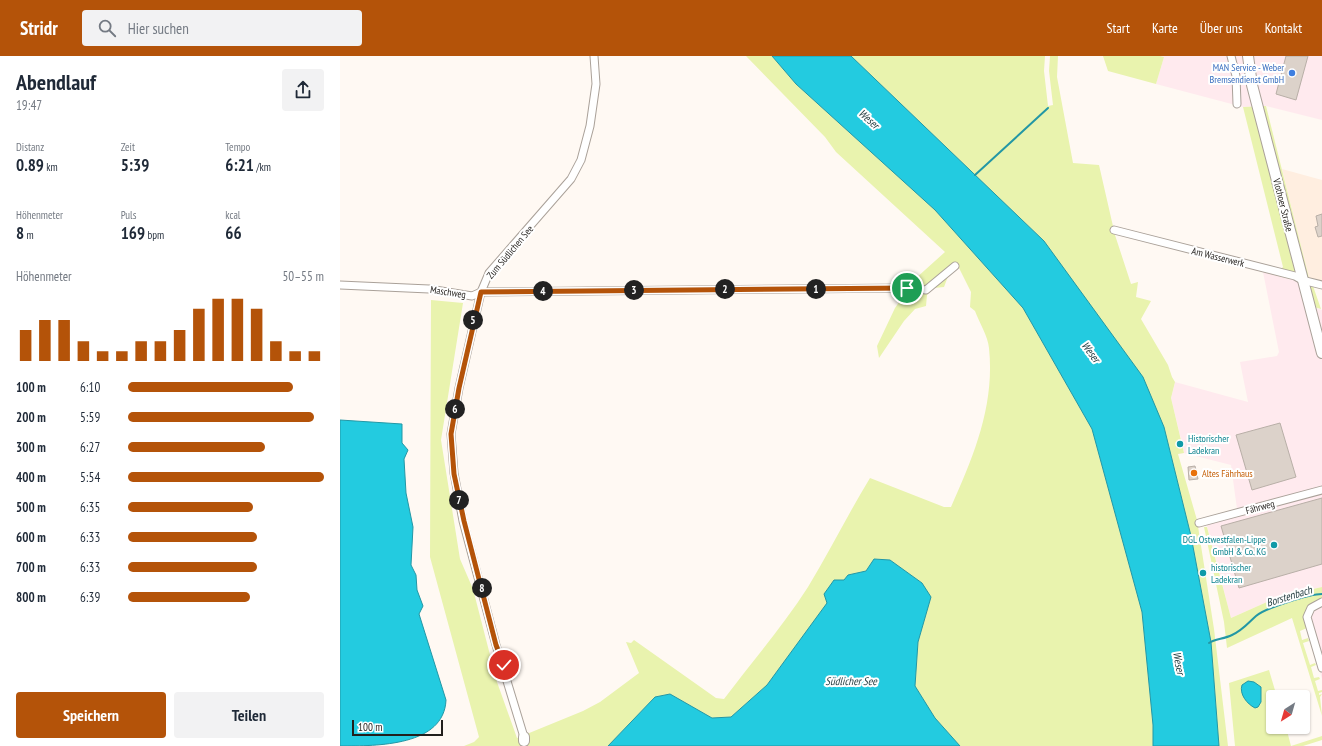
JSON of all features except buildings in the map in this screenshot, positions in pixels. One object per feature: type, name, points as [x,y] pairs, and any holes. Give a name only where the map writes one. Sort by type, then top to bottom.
[{"type":"main road","name":"Vlothoer Straße","points":[[1248,56],[1252,85],[1322,353]]},
{"type":"street","name":"Zum Südlichen See","points":[[524,739],[496,645],[464,521],[454,474],[451,434],[462,373],[481,292],[489,274],[571,179],[581,160],[590,126],[596,84],[594,56]]},
{"type":"street","points":[[1231,56],[1236,76],[1237,104]]},
{"type":"street","name":"Am Wasserwerk","points":[[1114,230],[1295,276],[1302,280],[1322,285]]},
{"type":"street","name":"Maschweg","points":[[340,285],[429,289],[472,296],[481,292],[907,288],[926,290],[955,266]]},
{"type":"street","name":"Fährweg","points":[[1199,523],[1322,490]]},
{"type":"street","points":[[1322,602],[1311,608],[1307,617],[1322,668]]},
{"type":"shaded area","points":[[1160,56],[1322,56],[1322,120],[1266,106],[1243,107],[1156,84],[1164,57]]},
{"type":"shaded area","points":[[1282,169],[1322,180],[1322,281],[1309,278]]},
{"type":"shaded area","points":[[1288,271],[1309,278],[1314,307],[1322,310],[1322,587],[1278,597],[1231,618],[1205,518],[1237,509],[1231,465],[1184,453],[1178,454],[1184,452],[1171,398],[1175,382],[1248,402],[1240,362],[1277,356],[1279,352],[1263,272],[1290,279]]},
{"type":"shaded area","points":[[1322,599],[1322,679],[1307,628],[1308,607],[1315,601]]},
{"type":"green space","points":[[746,56],[772,56],[796,84],[935,210],[1023,308],[1092,429],[1142,612],[1153,725],[1153,746],[960,746],[935,718],[915,686],[918,642],[931,597],[922,583],[890,560],[874,559],[866,571],[848,575],[767,685],[731,717],[712,718],[670,694],[655,697],[608,746],[464,746],[474,742],[479,737],[430,557],[431,300],[463,303],[441,440],[460,559],[473,589],[497,682],[517,738],[583,711],[600,702],[639,673],[626,642],[631,643],[634,640],[716,698],[724,699],[778,630],[808,587],[870,478],[944,507],[951,507],[967,469],[975,449],[986,410],[990,369],[987,339],[975,311],[970,307],[971,292],[959,268],[950,271],[944,287],[934,288],[927,295],[926,306],[915,309],[904,321],[879,358],[877,346],[895,308],[915,279],[945,252],[836,152],[825,137]]},
{"type":"green space","points":[[851,56],[1045,56],[1044,71],[1048,106],[1053,105],[1049,71],[1050,56],[1058,56],[1057,77],[1073,163],[1099,165],[1115,235],[1131,284],[1138,282],[1136,297],[1151,301],[1141,319],[1168,365],[1175,382],[1171,398],[1184,453],[1178,454],[1197,520],[1214,629],[1228,746],[1219,746],[1211,642],[1191,536],[1164,427],[1044,241]]},
{"type":"green space","points":[[1103,56],[1164,57],[1156,84],[1108,71]]},
{"type":"green space","points":[[1266,106],[1309,278],[1288,271],[1290,279],[1159,244],[1280,270],[1283,267],[1243,107]]},
{"type":"green space","points":[[1309,278],[1322,281],[1322,288],[1313,286],[1321,309],[1314,307]]},
{"type":"green space","points":[[1204,527],[1207,527],[1231,618],[1278,597],[1322,587],[1322,599],[1315,601],[1308,607],[1307,628],[1300,631],[1302,640],[1308,638],[1309,641],[1303,643],[1310,665],[1315,663],[1316,665],[1311,667],[1314,678],[1319,677],[1320,679],[1315,681],[1318,691],[1322,690],[1319,695],[1322,694],[1320,697],[1322,716],[1292,618],[1227,648],[1224,622]]},
{"type":"green space","points":[[1269,670],[1275,690],[1266,690],[1266,734],[1288,734],[1291,746],[1235,746],[1229,683]]},
{"type":"green space","points":[[1322,736],[1322,740],[1303,746],[1291,746]]},
{"type":"water","name":"Weser","points":[[772,56],[851,56],[1044,241],[1143,377],[1164,427],[1191,536],[1211,642],[1219,746],[1153,746],[1153,725],[1142,612],[1092,429],[1023,308],[935,210],[796,84]]},
{"type":"water","points":[[340,420],[402,424],[402,443],[408,450],[404,459],[406,493],[413,527],[411,565],[416,575],[417,590],[423,606],[419,614],[446,700],[442,715],[434,727],[422,735],[390,744],[340,746]]},
{"type":"water","name":"Südlicher See","points":[[874,559],[890,560],[922,583],[931,597],[918,642],[915,686],[935,718],[960,746],[608,746],[655,697],[670,694],[712,718],[731,717],[767,685],[827,603],[824,594],[834,580],[844,580],[848,575],[866,571]]},
{"type":"water","points":[[1248,681],[1254,682],[1261,687],[1261,702],[1258,707],[1255,708],[1249,704],[1242,692],[1242,685]]},
{"type":"waterway","points":[[975,175],[1048,108]]},
{"type":"waterway","name":"Borstenbach","points":[[1209,643],[1236,633],[1245,627],[1256,616],[1268,609],[1298,599],[1322,594]]},
{"type":"place","name":"MAN Service - Weber Bremsendienst GmbH","points":[[1292,73]]},
{"type":"place","name":"Historischer Ladekran","points":[[1180,444]]},
{"type":"place","name":"Altes Fährhaus","points":[[1194,473]]},
{"type":"place","name":"DGL Ostwestfalen-Lippe GmbH & Co. KG","points":[[1274,545]]},
{"type":"place","name":"historischer Ladekran","points":[[1203,573]]},
{"type":"route","points":[[504,665],[496,645],[464,521],[454,474],[451,434],[473,321],[481,292],[907,288]]}]
